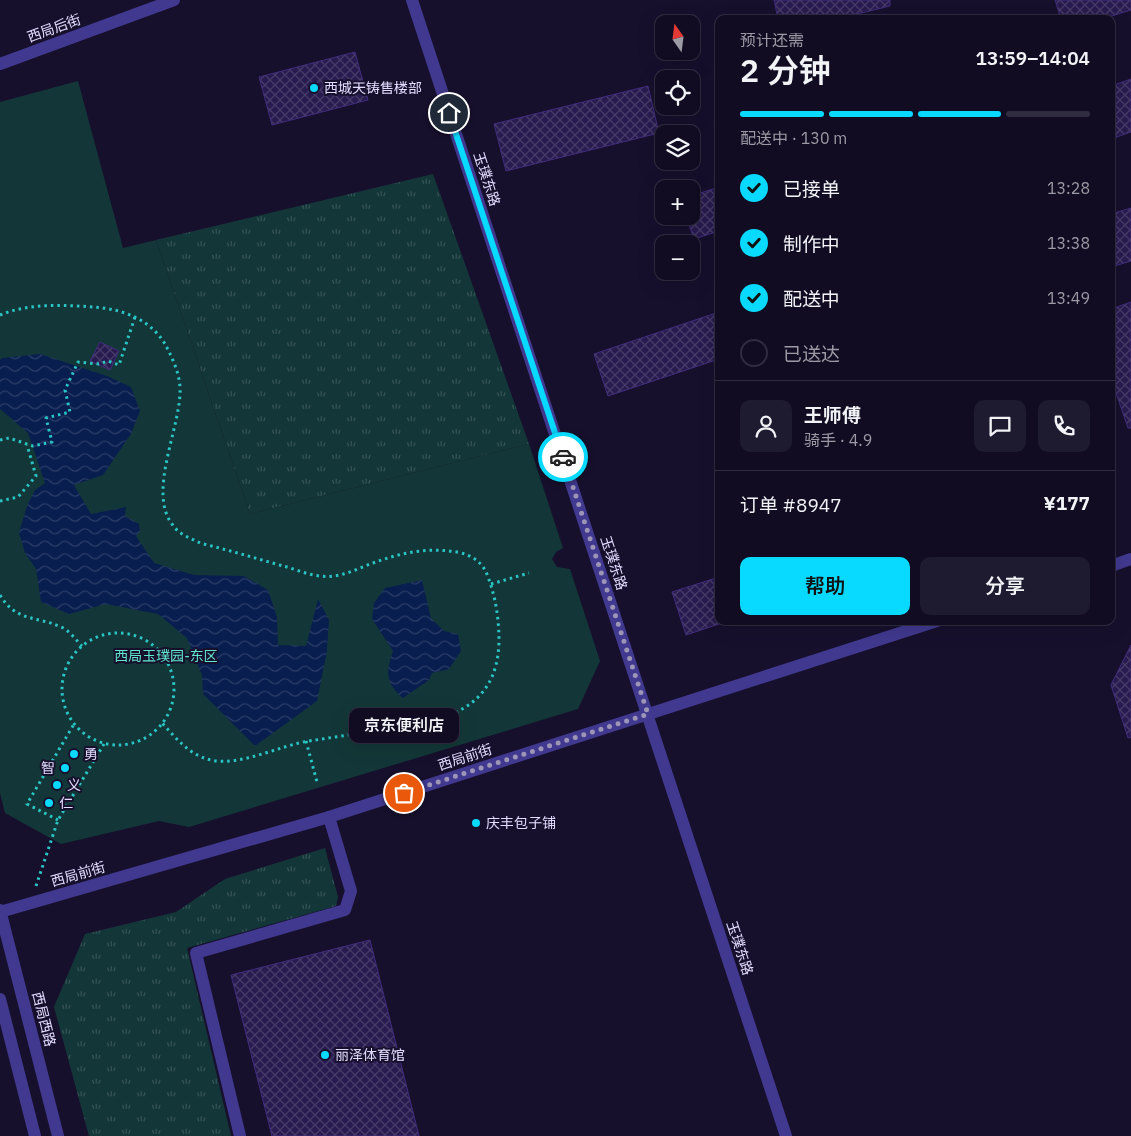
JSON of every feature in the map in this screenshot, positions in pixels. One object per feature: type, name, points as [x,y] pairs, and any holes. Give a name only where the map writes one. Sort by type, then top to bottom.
[{"type":"street","name":"西局后街","points":[[0,64],[174,0]]},
{"type":"street","name":"玉璞东路","points":[[412,0],[786,1136]]},
{"type":"street","points":[[1115,565],[1131,559]]},
{"type":"street","name":"西局前街","points":[[0,911],[329,817],[925,625]]},
{"type":"street","points":[[240,1136],[196,953],[346,910],[351,892],[329,817]]},
{"type":"street","name":"西局西路","points":[[0,911],[58,1136]]},
{"type":"street","points":[[0,999],[35,1136]]},
{"type":"path","points":[[0,315],[27,308],[58,306],[105,308],[135,317],[154,329],[169,351],[179,377],[179,404],[166,468],[163,501],[168,519],[172,526],[180,533],[200,542],[319,576],[342,575],[404,553],[429,550],[447,550],[464,553],[475,558],[486,570],[498,612],[499,651],[491,680],[478,699],[455,714],[421,724],[306,741],[246,758],[218,762],[193,754],[162,723]]},
{"type":"path","points":[[0,440],[10,438],[32,446],[52,442],[46,418],[70,412],[65,390],[78,362],[99,364],[108,361],[119,365],[135,317]]},
{"type":"path","points":[[0,501],[18,497],[36,476],[27,444]]},
{"type":"path","points":[[491,584],[529,573]]},
{"type":"path","points":[[0,595],[12,610],[22,617],[63,627],[82,646]]},
{"type":"path","points":[[118,632],[137,636],[154,645],[166,659],[174,677],[174,696],[169,714],[157,730],[141,740],[123,745],[104,744],[87,736],[74,724],[65,709],[62,692],[64,674],[71,657],[82,646],[99,636],[118,632]]},
{"type":"path","points":[[58,820],[27,804],[74,724]]},
{"type":"path","points":[[306,741],[318,782]]},
{"type":"path","points":[[30,903],[58,820],[104,744]]},
{"type":"green space","name":"西局玉璞园-东区","points":[[78,81],[123,248],[156,240],[250,514],[529,444],[563,548],[556,552],[552,559],[557,567],[570,569],[600,661],[578,709],[189,827],[159,821],[61,844],[5,813],[0,793],[0,102]]},
{"type":"green space","points":[[433,174],[529,444],[250,514],[156,240]]},
{"type":"green space","points":[[325,848],[338,897],[336,906],[187,948],[231,1136],[89,1136],[54,1007],[85,934],[176,912],[225,879]]},
{"type":"water","points":[[40,354],[107,376],[131,387],[140,411],[131,434],[103,475],[74,485],[91,514],[126,507],[125,516],[139,524],[140,531],[136,536],[154,563],[194,575],[244,576],[268,590],[277,617],[278,645],[306,646],[318,599],[329,620],[327,651],[317,701],[255,746],[203,694],[202,675],[187,638],[158,614],[106,604],[69,614],[41,602],[36,569],[25,553],[19,533],[27,506],[35,490],[45,483],[28,433],[0,409],[0,360],[2,358]]},
{"type":"water","points":[[422,580],[431,618],[444,631],[458,634],[461,651],[449,669],[432,673],[429,680],[403,698],[390,682],[388,671],[393,651],[372,619],[374,603],[385,588]]},
{"type":"building","points":[[774,0],[890,0],[890,6],[853,15],[777,15]]},
{"type":"building","points":[[1055,0],[1131,0],[1131,10],[1115,15],[1060,15]]},
{"type":"building","name":"西城天铸售楼部","points":[[355,52],[368,100],[272,125],[259,77]]},
{"type":"building","points":[[1131,79],[1131,132],[1115,138],[1115,85]]},
{"type":"building","points":[[648,86],[657,125],[655,125],[655,134],[506,171],[494,124]]},
{"type":"building","points":[[715,188],[715,232],[700,237],[700,235],[693,235],[689,225],[700,225],[700,193]]},
{"type":"building","points":[[1131,208],[1131,261],[1115,266],[1115,213]]},
{"type":"building","points":[[1131,302],[1131,428],[1128,428],[1115,390],[1115,308]]},
{"type":"building","points":[[715,313],[715,360],[608,396],[594,354]]},
{"type":"building","points":[[100,342],[119,351],[110,370],[90,361]]},
{"type":"building","points":[[715,578],[716,625],[686,635],[672,592]]},
{"type":"building","points":[[1131,645],[1131,737],[1128,738],[1111,685]]},
{"type":"building","name":"丽泽体育馆","points":[[370,940],[419,1136],[272,1136],[231,975]]},
{"type":"way so far","points":[[404,793],[648,714],[563,457]]},
{"type":"place","name":"西城天铸售楼部","points":[[314,88]]},
{"type":"place","name":"勇","points":[[74,754]]},
{"type":"place","name":"智","points":[[65,768]]},
{"type":"place","name":"义","points":[[57,785]]},
{"type":"place","name":"京东便利店","points":[[404,793]]},
{"type":"place","name":"仁","points":[[49,803]]},
{"type":"place","name":"庆丰包子铺","points":[[476,823]]},
{"type":"place","name":"丽泽体育馆","points":[[325,1055]]},
{"type":"route","points":[[449,113],[563,457]]}]
